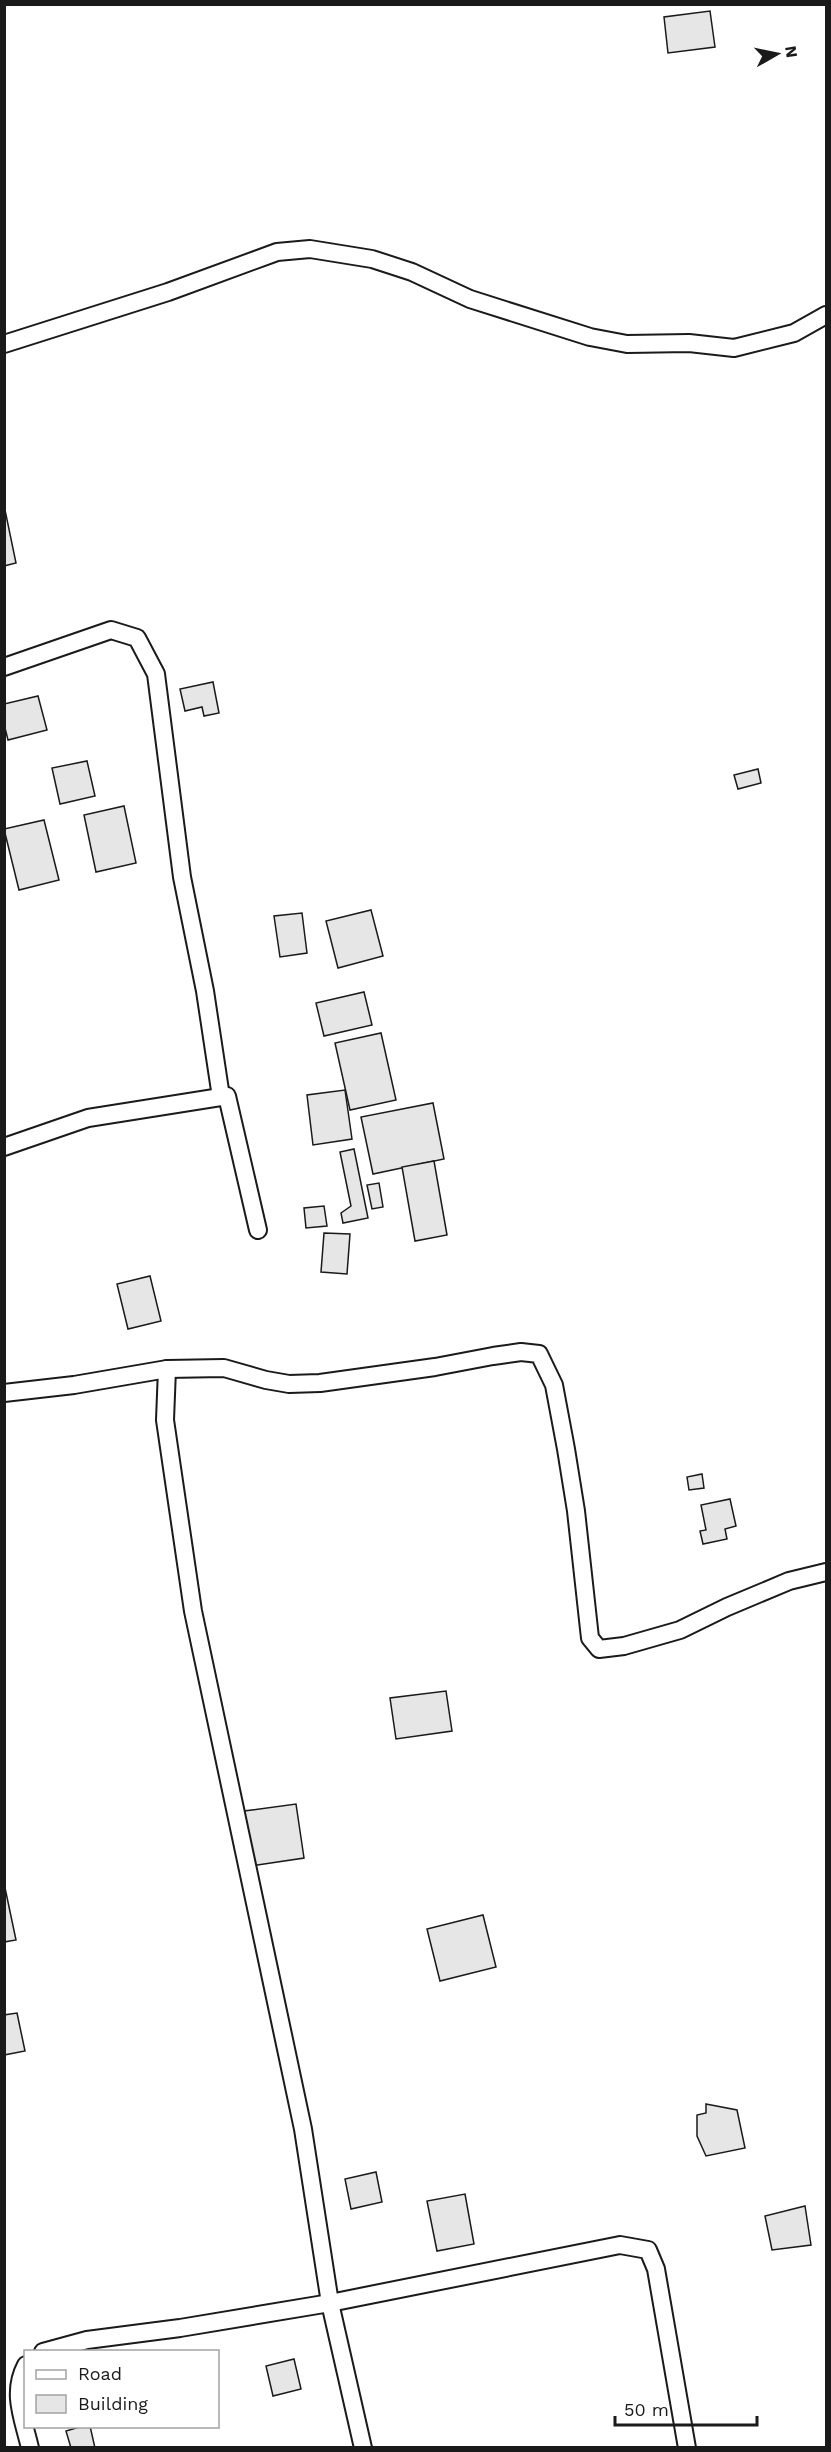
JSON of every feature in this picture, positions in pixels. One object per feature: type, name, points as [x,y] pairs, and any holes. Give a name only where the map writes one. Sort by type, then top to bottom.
[{"type":"street","points":[[4,344],[168,292],[277,252],[310,249],[372,259],[412,272],[470,299],[590,337],[627,344],[689,344],[734,348],[794,333],[826,315]]},
{"type":"street","points":[[4,668],[111,630],[137,638],[156,674],[182,877],[205,991],[221,1097]]},
{"type":"street","points":[[4,1147],[88,1118],[226,1096],[258,1230]]},
{"type":"street","points":[[4,1393],[167,1369],[224,1368],[290,1384],[320,1383],[521,1352],[539,1354],[554,1385],[576,1511],[590,1638],[599,1649],[624,1646],[680,1630],[789,1581],[826,1572]]},
{"type":"street","points":[[167,1369],[165,1420],[193,1611],[303,2129],[330,2303],[363,2448]]},
{"type":"street","points":[[51,2350],[87,2340],[180,2328],[330,2303],[620,2246],[648,2250],[656,2269],[687,2448]]},
{"type":"street","points":[[24,2368],[11,2394],[30,2448]]},
{"type":"building","points":[[710,11],[715,47],[668,53],[664,17]]},
{"type":"building","points":[[4,505],[16,563],[4,566]]},
{"type":"building","points":[[213,682],[219,713],[204,716],[202,707],[185,711],[180,689]]},
{"type":"building","points":[[38,696],[47,730],[8,740],[4,724],[4,704]]},
{"type":"building","points":[[87,761],[95,796],[60,804],[52,768]]},
{"type":"building","points":[[758,769],[761,783],[738,789],[734,775]]},
{"type":"building","points":[[124,806],[136,863],[96,872],[84,815]]},
{"type":"building","points":[[44,820],[59,880],[19,890],[4,829]]},
{"type":"building","points":[[371,910],[383,956],[338,968],[326,921]]},
{"type":"building","points":[[302,913],[307,953],[280,957],[274,916]]},
{"type":"building","points":[[364,992],[372,1025],[324,1036],[316,1003]]},
{"type":"building","points":[[381,1033],[396,1100],[350,1110],[335,1043]]},
{"type":"building","points":[[345,1090],[352,1139],[313,1145],[307,1095]]},
{"type":"building","points":[[433,1103],[444,1159],[373,1174],[361,1117]]},
{"type":"building","points":[[354,1149],[368,1218],[343,1223],[341,1213],[351,1206],[340,1152]]},
{"type":"building","points":[[434,1161],[447,1235],[415,1241],[402,1167]]},
{"type":"building","points":[[379,1183],[383,1207],[372,1209],[367,1185]]},
{"type":"building","points":[[324,1206],[327,1226],[306,1228],[304,1208]]},
{"type":"building","points":[[324,1233],[350,1234],[347,1274],[321,1272]]},
{"type":"building","points":[[150,1276],[161,1321],[128,1329],[117,1284]]},
{"type":"building","points":[[702,1474],[704,1488],[689,1490],[687,1477]]},
{"type":"building","points":[[730,1499],[736,1526],[725,1529],[727,1539],[703,1544],[700,1531],[706,1530],[701,1505]]},
{"type":"building","points":[[446,1691],[452,1731],[396,1739],[390,1698]]},
{"type":"building","points":[[296,1804],[304,1858],[251,1866],[244,1811]]},
{"type":"building","points":[[4,1883],[16,1940],[4,1942]]},
{"type":"building","points":[[483,1915],[496,1967],[440,1981],[427,1929]]},
{"type":"building","points":[[17,2013],[25,2051],[4,2055],[4,2015]]},
{"type":"building","points":[[706,2104],[737,2110],[745,2148],[706,2156],[697,2136],[697,2115],[706,2113]]},
{"type":"building","points":[[376,2172],[382,2202],[351,2209],[345,2179]]},
{"type":"building","points":[[465,2194],[474,2244],[437,2251],[427,2201]]},
{"type":"building","points":[[805,2206],[811,2245],[772,2250],[765,2216]]},
{"type":"building","points":[[294,2359],[301,2389],[273,2396],[266,2366]]},
{"type":"building","points":[[90,2428],[95,2448],[71,2448],[66,2431]]}]
